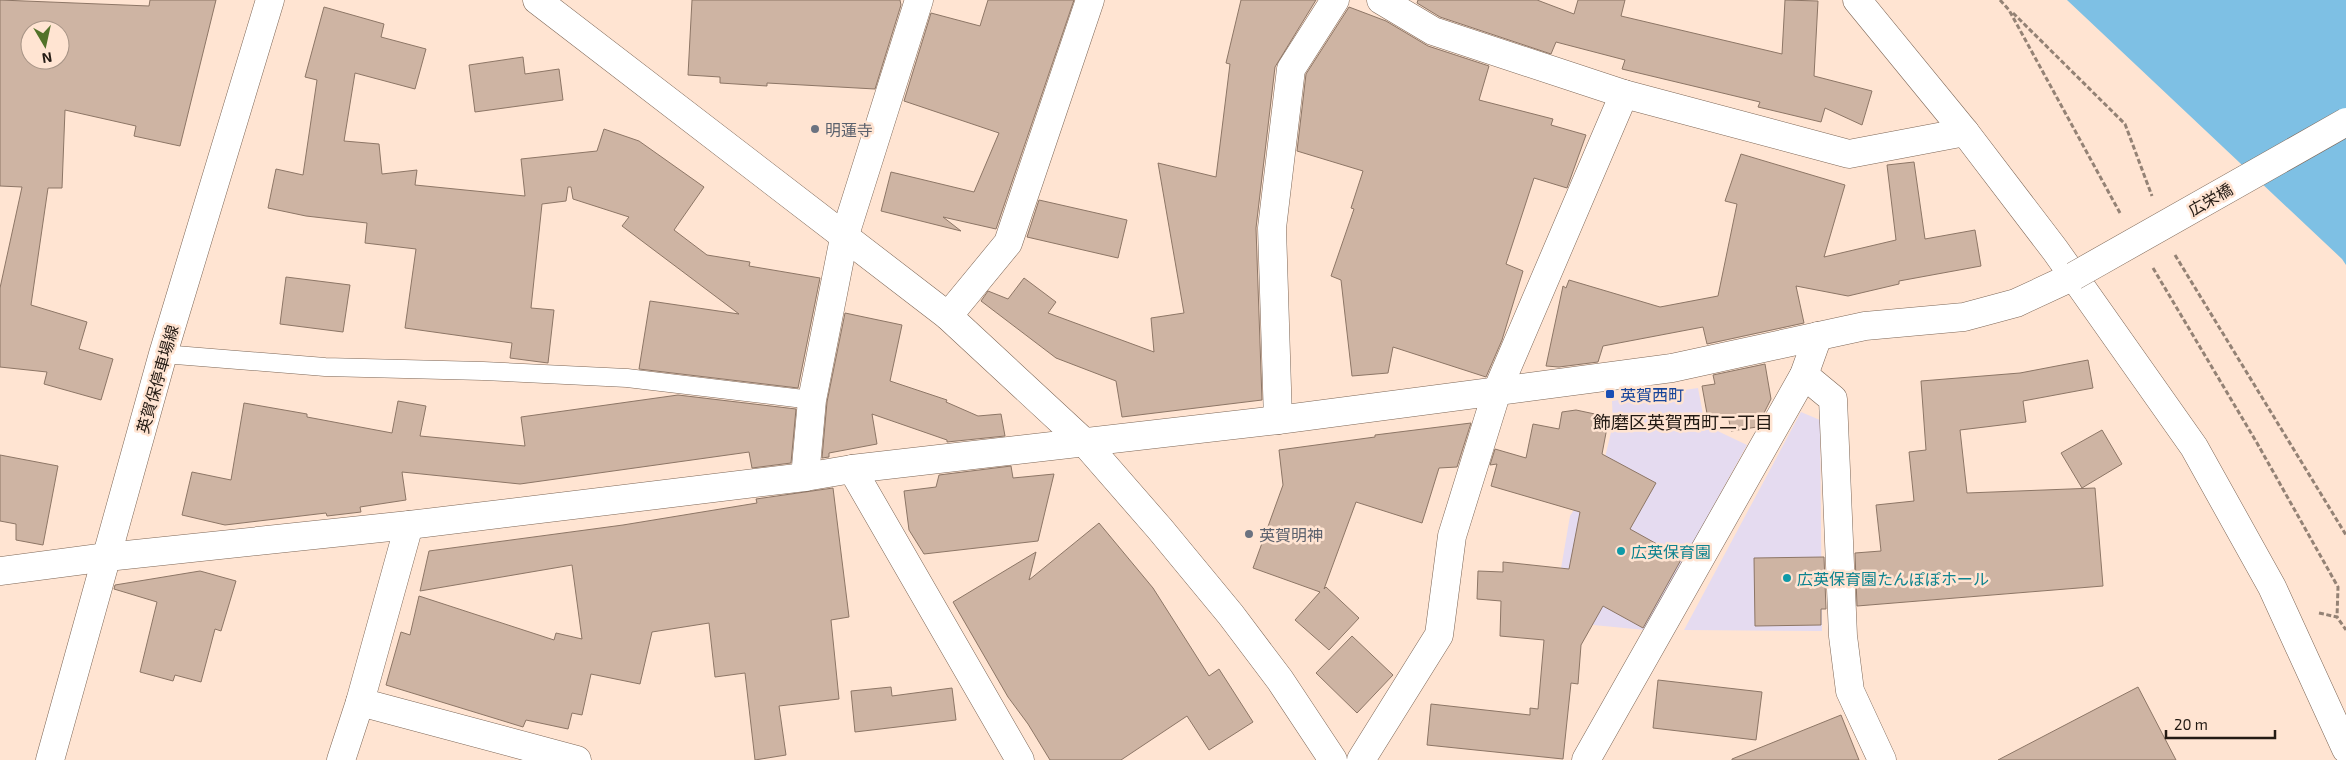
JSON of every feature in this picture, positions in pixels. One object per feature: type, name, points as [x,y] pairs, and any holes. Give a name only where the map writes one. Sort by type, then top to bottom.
[{"type":"street","name":"英賀保停車場線","points":[[50,760],[163,354],[270,0]]},
{"type":"street","points":[[537,0],[844,238],[948,316],[1085,443],[1160,528],[1231,615],[1280,680],[1333,760]]},
{"type":"street","points":[[804,477],[812,400],[844,238],[919,0]]},
{"type":"street","points":[[948,316],[1008,243],[1090,0]]},
{"type":"street","points":[[1278,420],[1272,228],[1291,69],[1335,0]]},
{"type":"street","points":[[1381,0],[1433,31],[1624,94],[1848,154],[1964,132]]},
{"type":"street","points":[[1857,0],[1964,132],[2074,276],[2194,447],[2272,587],[2346,749]]},
{"type":"street","points":[[1361,760],[1439,635],[1452,536],[1497,392],[1624,94]]},
{"type":"street","name":"広栄橋","points":[[0,571],[107,557],[409,525],[804,477],[852,469],[1278,420],[1497,392],[1672,368],[1865,326],[1972,315],[2036,296],[2346,122]]},
{"type":"street","points":[[1586,760],[1804,375],[1818,336]]},
{"type":"street","points":[[1804,375],[1833,399],[1843,636],[1850,691],[1882,760]]},
{"type":"street","points":[[852,469],[1011,759]]},
{"type":"street","points":[[341,760],[360,702],[409,525]]},
{"type":"street","points":[[360,702],[577,760]]},
{"type":"lane","points":[[163,354],[325,367],[483,370],[626,378],[812,400]]},
{"type":"path","points":[[2000,0],[2125,124],[2153,198]]},
{"type":"path","points":[[2009,10],[2124,219]]},
{"type":"path","points":[[2174,254],[2346,535]]},
{"type":"path","points":[[2148,260],[2257,444],[2338,587],[2338,617]]},
{"type":"shaded area","points":[[1698,388],[1705,425],[1747,445],[1645,630],[1552,621],[1570,516],[1603,466],[1613,424],[1612,401]]},
{"type":"shaded area","points":[[1801,412],[1820,420],[1822,631],[1684,630]]},
{"type":"water","points":[[2067,0],[2346,0],[2346,265],[2342,259]]},
{"type":"building","points":[[0,0],[149,6],[150,0],[216,0],[180,146],[134,136],[136,126],[65,110],[62,188],[48,188],[31,305],[87,322],[79,349],[113,359],[101,400],[44,384],[47,372],[0,367],[0,288],[22,187],[0,186]]},
{"type":"building","points":[[692,0],[900,0],[901,5],[875,89],[767,83],[767,86],[720,83],[720,77],[688,75]]},
{"type":"building","points":[[988,0],[1074,0],[996,229],[943,217],[961,231],[881,211],[891,172],[974,192],[999,133],[904,101],[931,13],[980,26]]},
{"type":"building","points":[[1241,0],[1316,0],[1275,67],[1256,228],[1262,400],[1122,417],[1116,381],[1056,358],[981,301],[988,291],[1008,299],[1024,278],[1056,302],[1048,313],[1154,352],[1151,318],[1184,313],[1158,163],[1216,177],[1230,64],[1226,63]]},
{"type":"building","points":[[1418,0],[1537,0],[1574,14],[1578,0],[1625,0],[1621,16],[1782,54],[1785,0],[1818,1],[1814,76],[1872,91],[1862,125],[1825,108],[1821,122],[1758,107],[1760,102],[1622,69],[1625,60],[1556,42],[1551,54],[1440,17],[1417,3]]},
{"type":"building","points":[[324,7],[384,24],[381,37],[426,49],[415,89],[355,73],[344,141],[379,144],[382,174],[417,170],[415,185],[525,196],[521,159],[597,151],[604,129],[639,141],[704,187],[674,230],[707,255],[750,262],[749,266],[820,278],[798,388],[639,369],[650,301],[739,314],[622,226],[629,217],[573,199],[571,187],[568,187],[566,201],[542,204],[531,308],[554,310],[548,363],[510,358],[512,343],[405,328],[416,249],[365,243],[367,223],[306,216],[268,208],[276,169],[303,175],[317,80],[305,77]]},
{"type":"building","points":[[1349,7],[1386,21],[1428,46],[1489,66],[1479,100],[1553,119],[1551,125],[1586,135],[1567,188],[1534,178],[1506,264],[1523,271],[1502,340],[1486,377],[1393,347],[1388,373],[1352,376],[1341,280],[1331,276],[1354,209],[1351,208],[1363,171],[1297,151],[1306,74]]},
{"type":"building","points":[[523,57],[525,74],[559,69],[563,100],[475,112],[469,65]]},
{"type":"building","points":[[1741,154],[1845,185],[1824,257],[1896,240],[1887,165],[1914,162],[1925,239],[1975,230],[1981,266],[1899,281],[1899,284],[1848,296],[1796,286],[1804,323],[1707,344],[1703,327],[1603,346],[1598,362],[1559,367],[1546,366],[1563,286],[1566,288],[1569,280],[1660,307],[1718,296],[1737,204],[1725,201]]},
{"type":"building","points":[[1039,200],[1127,220],[1118,258],[1027,237]]},
{"type":"building","points":[[286,277],[350,285],[343,332],[280,324]]},
{"type":"building","points":[[845,313],[902,325],[890,381],[947,400],[946,402],[978,416],[1001,414],[1005,436],[947,442],[947,440],[872,414],[877,444],[829,453],[829,457],[822,458],[827,402]]},
{"type":"building","points":[[2088,360],[2093,388],[2023,401],[2026,422],[1960,430],[1967,493],[2095,488],[2103,586],[1857,606],[1855,553],[1881,551],[1876,505],[1914,501],[1909,452],[1926,450],[1921,381],[2020,373]]},
{"type":"building","points":[[1765,364],[1771,399],[1757,427],[1731,431],[1728,415],[1708,419],[1702,386],[1715,384],[1713,375]]},
{"type":"building","points":[[678,395],[796,409],[791,463],[752,468],[749,452],[520,484],[402,472],[406,500],[360,507],[361,512],[327,516],[326,513],[225,525],[182,515],[192,472],[231,480],[244,403],[307,414],[307,417],[392,433],[398,401],[426,406],[420,436],[525,446],[521,417]]},
{"type":"building","points":[[1576,410],[1609,417],[1602,454],[1656,483],[1630,529],[1682,558],[1643,628],[1603,606],[1581,645],[1578,684],[1571,683],[1563,759],[1427,745],[1431,704],[1530,715],[1530,708],[1538,709],[1544,640],[1500,636],[1501,601],[1477,599],[1478,571],[1503,572],[1503,562],[1569,569],[1580,512],[1491,486],[1497,464],[1490,465],[1495,449],[1526,458],[1533,424],[1559,429],[1562,412]]},
{"type":"building","points":[[1471,423],[1457,467],[1439,468],[1422,523],[1356,502],[1324,589],[1326,587],[1359,618],[1329,650],[1295,620],[1320,592],[1253,568],[1283,485],[1279,450]]},
{"type":"building","points":[[2102,430],[2122,464],[2082,488],[2061,453]]},
{"type":"building","points":[[0,455],[58,466],[43,545],[16,540],[16,524],[0,521]]},
{"type":"building","points":[[1011,466],[1013,478],[1054,474],[1038,541],[924,554],[909,530],[904,491],[936,487],[939,475]]},
{"type":"building","points":[[833,488],[849,617],[831,620],[839,699],[779,706],[786,755],[755,760],[745,673],[715,677],[709,623],[652,632],[640,684],[591,674],[582,715],[572,713],[568,729],[526,720],[523,727],[386,685],[401,632],[410,635],[419,596],[554,640],[556,633],[582,639],[572,565],[420,591],[429,551],[623,525],[757,503],[756,499]]},
{"type":"building","points":[[1099,523],[1153,588],[1209,676],[1219,669],[1253,722],[1209,750],[1187,716],[1121,760],[1050,760],[1028,724],[1008,697],[953,602],[1036,552],[1029,580]]},
{"type":"building","name":"広英保育園たんぽぽホール","points":[[1824,557],[1826,609],[1821,609],[1821,625],[1755,626],[1754,558]]},
{"type":"building","points":[[200,571],[236,581],[221,631],[215,629],[201,682],[175,675],[173,681],[140,672],[157,602],[114,589],[115,585]]},
{"type":"building","points":[[1352,636],[1393,675],[1357,713],[1316,673]]},
{"type":"building","points":[[1658,680],[1762,692],[1756,740],[1653,728]]},
{"type":"building","points":[[891,687],[892,696],[952,688],[956,720],[855,732],[851,691]]},
{"type":"building","points":[[2138,687],[2176,760],[1998,760]]},
{"type":"building","points":[[1841,715],[1859,760],[1732,760],[1732,759]]},
{"type":"place","name":"明蓮寺","points":[[815,129]]},
{"type":"place","name":"英賀西町","points":[[1610,394]]},
{"type":"place","name":"英賀明神","points":[[1249,534]]},
{"type":"place","name":"広英保育園","points":[[1621,551]]},
{"type":"place","name":"広英保育園たんぽぽホール","points":[[1787,578]]},
{"type":"district","name":"飾磨区英賀西町二丁目","points":[[1683,422]]}]
